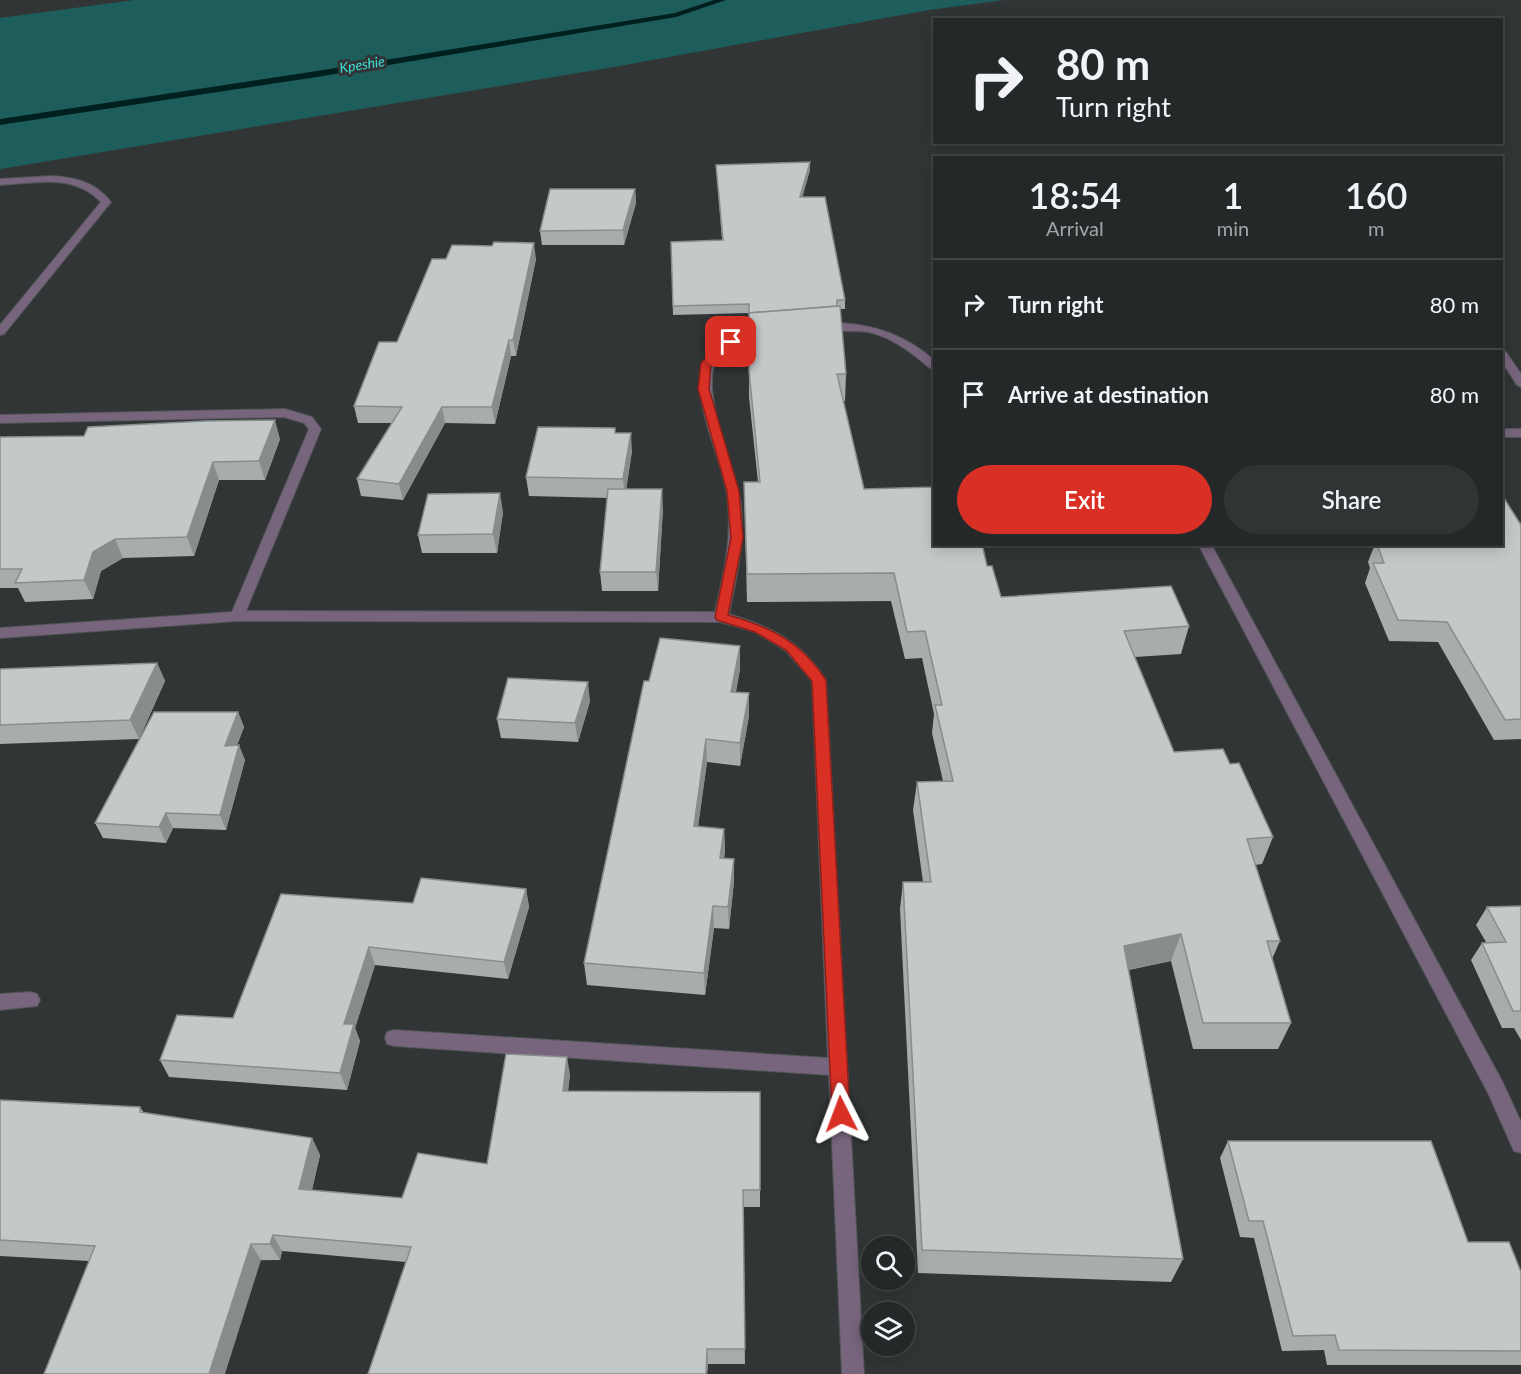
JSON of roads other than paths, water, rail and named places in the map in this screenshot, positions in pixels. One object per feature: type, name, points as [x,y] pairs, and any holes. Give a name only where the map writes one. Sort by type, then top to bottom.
[{"type":"street","points":[[0,182],[38,179],[80,182],[97,192],[106,202],[0,332]]},
{"type":"street","points":[[814,328],[850,325],[890,334],[915,348],[933,365]]},
{"type":"street","points":[[721,617],[737,538],[733,491],[703,389],[706,363],[718,350],[744,334],[779,331]]},
{"type":"street","points":[[1503,356],[1521,383]]},
{"type":"street","points":[[0,419],[285,413],[308,420],[315,429],[237,616]]},
{"type":"street","points":[[1503,433],[1521,433]]},
{"type":"street","points":[[1205,546],[1495,1086],[1521,1144]]},
{"type":"street","points":[[0,633],[237,616],[721,617],[760,629],[790,647],[819,680],[853,1374]]},
{"type":"street","points":[[0,1002],[31,1000]]},
{"type":"street","points":[[394,1038],[839,1067]]},
{"type":"waterway","name":"Kpeshie","points":[[0,122],[317,74],[676,15],[722,0]]}]
